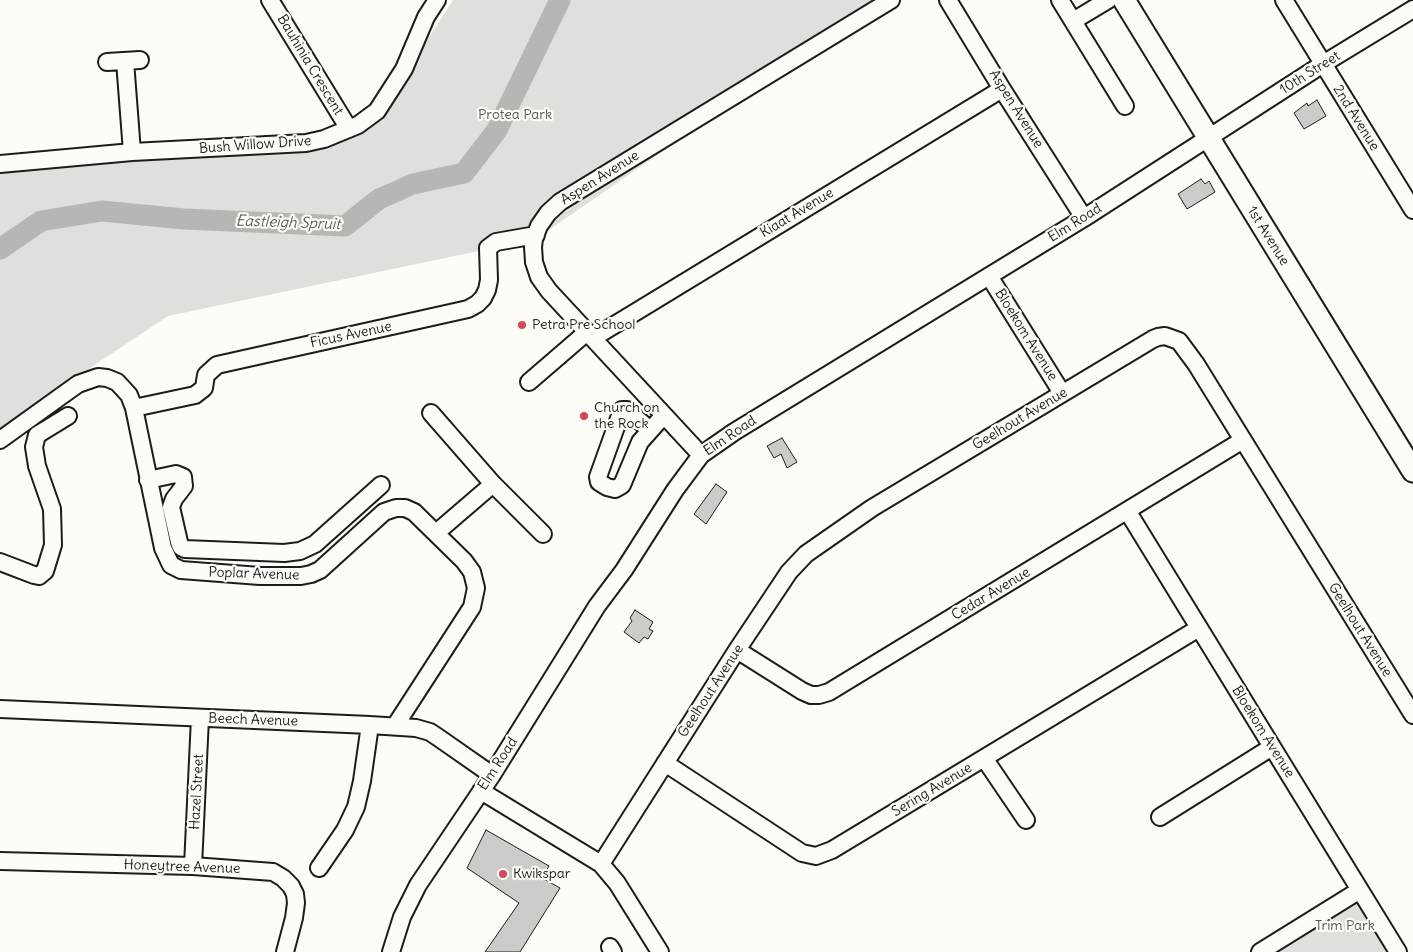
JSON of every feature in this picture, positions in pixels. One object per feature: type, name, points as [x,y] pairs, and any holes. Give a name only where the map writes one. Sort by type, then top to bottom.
[{"type":"main road","name":"1st Avenue","points":[[1124,0],[1413,470]]},
{"type":"street","name":"Bauhinia Crescent","points":[[270,0],[349,130]]},
{"type":"street","name":"Bush Willow Drive","points":[[0,164],[132,152],[306,143],[349,130],[368,119],[384,102],[404,69],[426,17],[437,0]]},
{"type":"street","name":"Aspen Avenue","points":[[701,454],[549,291],[539,277],[534,262],[534,240],[536,235],[548,212],[560,202],[892,0]]},
{"type":"street","name":"Aspen Avenue","points":[[948,0],[1084,218]]},
{"type":"street","points":[[1060,0],[1125,106]]},
{"type":"street","points":[[1072,21],[1108,0]]},
{"type":"street","name":"2nd Avenue","points":[[1284,0],[1413,210]]},
{"type":"street","name":"10th Street","points":[[1208,139],[1323,64],[1413,9]]},
{"type":"street","points":[[108,62],[132,61],[132,152]]},
{"type":"street","name":"Kiaat Avenue","points":[[530,382],[590,335],[1002,89]]},
{"type":"street","name":"Elm Road","points":[[391,952],[402,917],[418,884],[492,775],[597,606],[624,570],[675,490],[701,454],[1084,218],[1208,139]]},
{"type":"street","name":"Ficus Avenue","points":[[134,408],[195,395],[204,388],[206,375],[217,365],[468,309],[484,298],[487,290],[489,280],[488,248],[496,242],[536,235]]},
{"type":"street","name":"Bloekom Avenue","points":[[989,276],[1062,394]]},
{"type":"street","name":"Geelhout Avenue","points":[[601,864],[737,650],[789,572],[806,554],[872,508],[1152,338],[1165,336],[1179,341],[1196,364],[1413,715]]},
{"type":"street","name":"Poplar Avenue","points":[[0,440],[78,384],[98,377],[107,378],[122,386],[129,395],[134,408],[162,548],[171,565],[181,570],[260,576],[301,576],[312,574],[320,570],[384,512],[396,508],[405,508],[414,512],[464,561],[472,572],[476,588],[472,607],[395,726]]},
{"type":"street","points":[[431,413],[493,484],[543,534]]},
{"type":"street","points":[[650,430],[664,415]]},
{"type":"street","points":[[0,562],[34,575],[39,576],[44,571],[53,545],[52,509],[37,466],[34,447],[35,440],[37,435],[68,416]]},
{"type":"street","name":"Cedar Avenue","points":[[737,650],[802,691],[811,695],[829,692],[1128,512],[1243,440]]},
{"type":"street","points":[[148,480],[176,474],[183,477],[184,486],[171,507],[179,542],[185,550],[284,553],[300,551],[315,544],[381,485]]},
{"type":"street","points":[[436,533],[493,484]]},
{"type":"street","name":"Bloekom Avenue","points":[[1128,512],[1398,952]]},
{"type":"street","name":"Sering Avenue","points":[[664,763],[802,853],[816,856],[832,850],[1199,628]]},
{"type":"street","name":"Beech Avenue","points":[[0,709],[370,724],[416,728],[430,732],[492,775]]},
{"type":"street","name":"Hazel Street","points":[[193,866],[200,718]]},
{"type":"street","points":[[319,868],[346,830],[356,807],[370,724]]},
{"type":"street","points":[[1160,817],[1272,747]]},
{"type":"street","points":[[984,758],[1026,820]]},
{"type":"street","points":[[481,791],[601,864],[617,883],[660,952]]},
{"type":"street","name":"Honeytree Avenue","points":[[0,861],[193,866],[274,872],[291,886],[295,894],[296,903],[285,952]]},
{"type":"street","points":[[1260,952],[1360,890]]},
{"type":"green space","name":"Protea Park","points":[[453,0],[881,0],[536,239],[168,316],[0,428],[0,165],[314,150],[374,124]]},
{"type":"green space","name":"Trim Park","points":[[1354,889],[1394,952],[1251,952]]},
{"type":"building","points":[[1317,100],[1326,116],[1304,129],[1294,113],[1307,103],[1308,106]]},
{"type":"building","points":[[1201,179],[1205,184],[1209,181],[1215,192],[1187,209],[1178,194]]},
{"type":"building","points":[[782,438],[797,462],[787,468],[781,454],[774,458],[767,446]]},
{"type":"building","points":[[716,484],[727,492],[706,524],[694,514]]},
{"type":"building","points":[[635,610],[653,622],[649,629],[653,631],[648,639],[644,637],[639,643],[624,632],[632,621],[630,618]]},
{"type":"building","points":[[486,830],[549,866],[542,878],[560,888],[520,952],[485,952],[519,903],[467,868]]},
{"type":"waterway","name":"Eastleigh Spruit","points":[[0,249],[41,221],[102,211],[184,219],[345,226],[379,199],[413,184],[464,173],[497,130],[560,0]]},
{"type":"place","name":"Petra Pre School","points":[[522,325]]},
{"type":"place","name":"Church on the Rock","points":[[584,416]]},
{"type":"place","name":"Kwikspar","points":[[503,874]]}]
